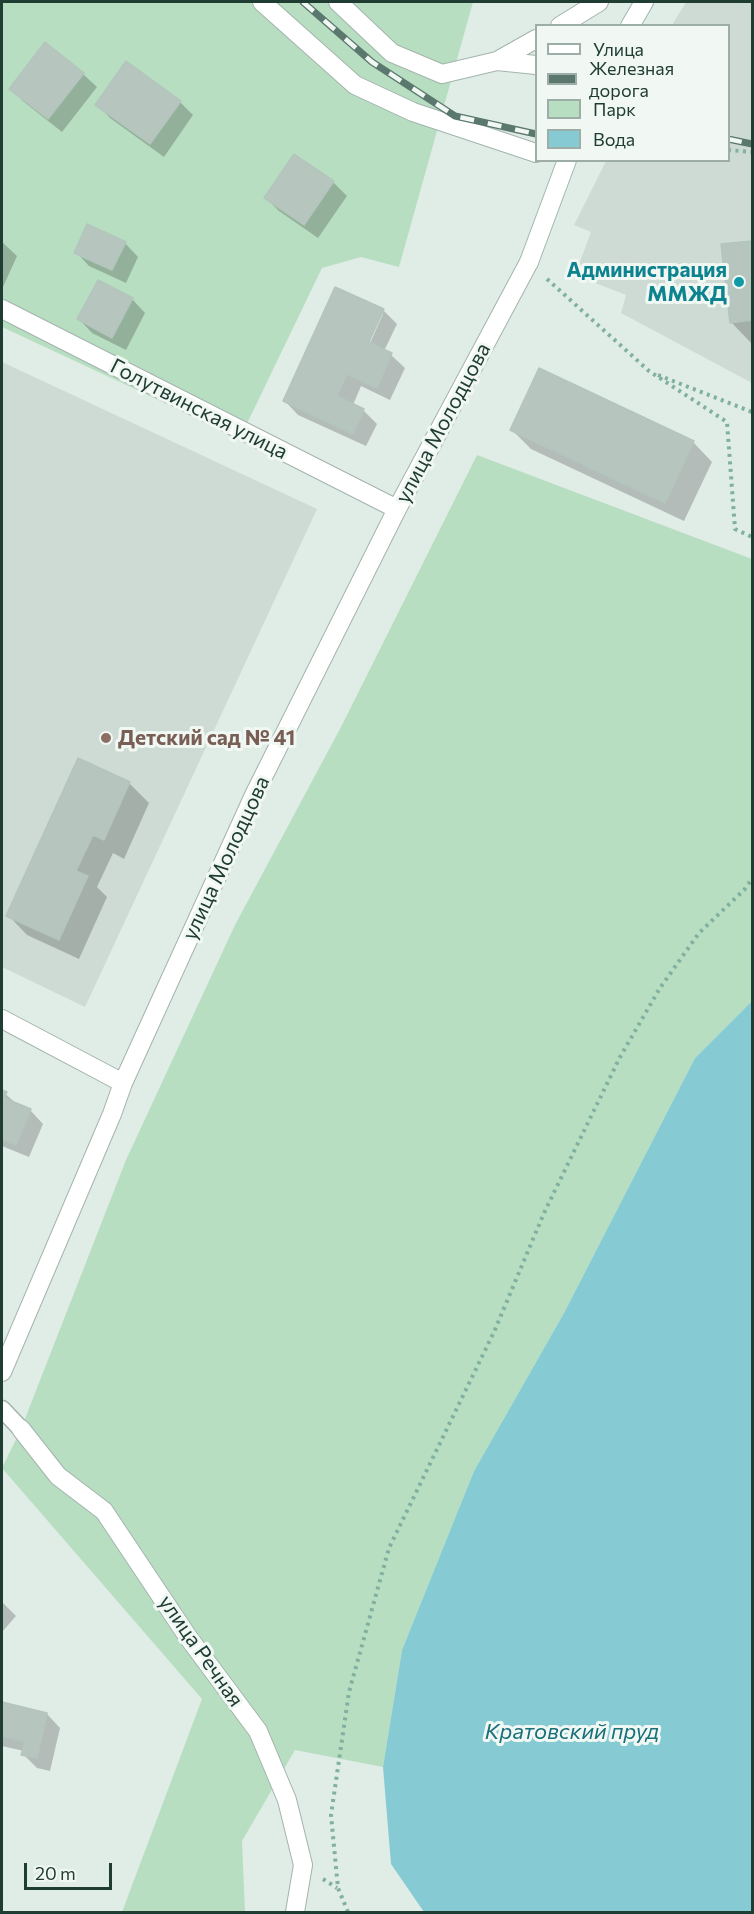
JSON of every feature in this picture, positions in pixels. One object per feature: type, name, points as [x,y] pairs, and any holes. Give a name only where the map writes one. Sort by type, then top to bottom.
[{"type":"street","points":[[262,2],[355,85],[413,112],[535,152]]},
{"type":"street","points":[[338,2],[392,53],[442,74],[497,60],[535,40]]},
{"type":"street","points":[[563,24],[599,2]]},
{"type":"street","points":[[631,24],[644,2]]},
{"type":"street","points":[[497,60],[535,65]]},
{"type":"street","name":"улица Молодцова","points":[[2,1371],[112,1114],[123,1083],[255,793],[397,509],[529,262],[566,162]]},
{"type":"street","name":"Голутвинская улица","points":[[2,309],[397,509]]},
{"type":"street","points":[[2,1019],[123,1083]]},
{"type":"street","name":"улица Речная","points":[[21,1429],[58,1476],[104,1512],[188,1637],[258,1731],[287,1800],[303,1865],[295,1912]]},
{"type":"lane","points":[[2,1410],[21,1429]]},
{"type":"path","points":[[730,150],[753,152]]},
{"type":"path","points":[[529,262],[649,371],[727,422],[735,529],[753,537]]},
{"type":"path","points":[[649,371],[753,412]]},
{"type":"path","points":[[348,1912],[338,1888],[331,1815],[349,1692],[389,1548],[494,1332],[544,1213],[620,1057],[660,988],[699,933],[753,879]]},
{"type":"shaded area","points":[[686,2],[752,2],[752,383],[621,313],[626,295],[575,275],[591,232],[574,225],[606,162],[730,162],[730,24],[673,24]]},
{"type":"shaded area","name":"Детский сад № 41","points":[[2,362],[317,509],[85,1007],[2,967]]},
{"type":"green space","points":[[2,2],[473,2],[399,267],[361,257],[322,268],[240,438],[2,327]]},
{"type":"green space","points":[[477,455],[752,559],[752,1001],[695,1058],[564,1313],[474,1471],[402,1650],[383,1767],[295,1750],[242,1841],[245,1912],[122,1912],[202,1699],[2,1468],[21,1429],[126,1160],[235,925],[341,727]]},
{"type":"water","name":"Кратовский пруд","points":[[752,1001],[752,1912],[424,1912],[391,1864],[383,1767],[402,1650],[474,1471],[564,1313],[695,1058]]},
{"type":"building","points":[[45,42],[84,73],[48,119],[9,89]]},
{"type":"building","points":[[126,61],[181,101],[150,144],[95,105]]},
{"type":"building","points":[[294,154],[334,181],[304,225],[264,198]]},
{"type":"building","points":[[87,224],[126,242],[112,270],[74,253]]},
{"type":"building","name":"Администрация ММЖД","points":[[752,241],[752,320],[730,323],[721,244]]},
{"type":"building","points":[[98,280],[133,298],[112,338],[77,319]]},
{"type":"building","points":[[335,287],[384,309],[369,342],[392,353],[377,388],[347,374],[337,396],[364,409],[353,434],[283,401]]},
{"type":"building","points":[[539,368],[694,441],[665,503],[510,430]]},
{"type":"building","points":[[78,758],[130,782],[104,840],[93,835],[76,871],[88,876],[59,940],[6,916]]},
{"type":"building","points":[[2,1090],[7,1092],[4,1098],[31,1109],[16,1145],[2,1139]]},
{"type":"building","points":[[2,1702],[47,1713],[37,1758],[21,1755],[25,1742],[2,1736]]},
{"type":"railway","points":[[303,2],[372,62],[455,116],[535,134]]},
{"type":"railway","points":[[730,139],[752,144]]},
{"type":"place","name":"Администрация ММЖД","points":[[739,282]]},
{"type":"place","name":"Детский сад № 41","points":[[106,738]]}]
